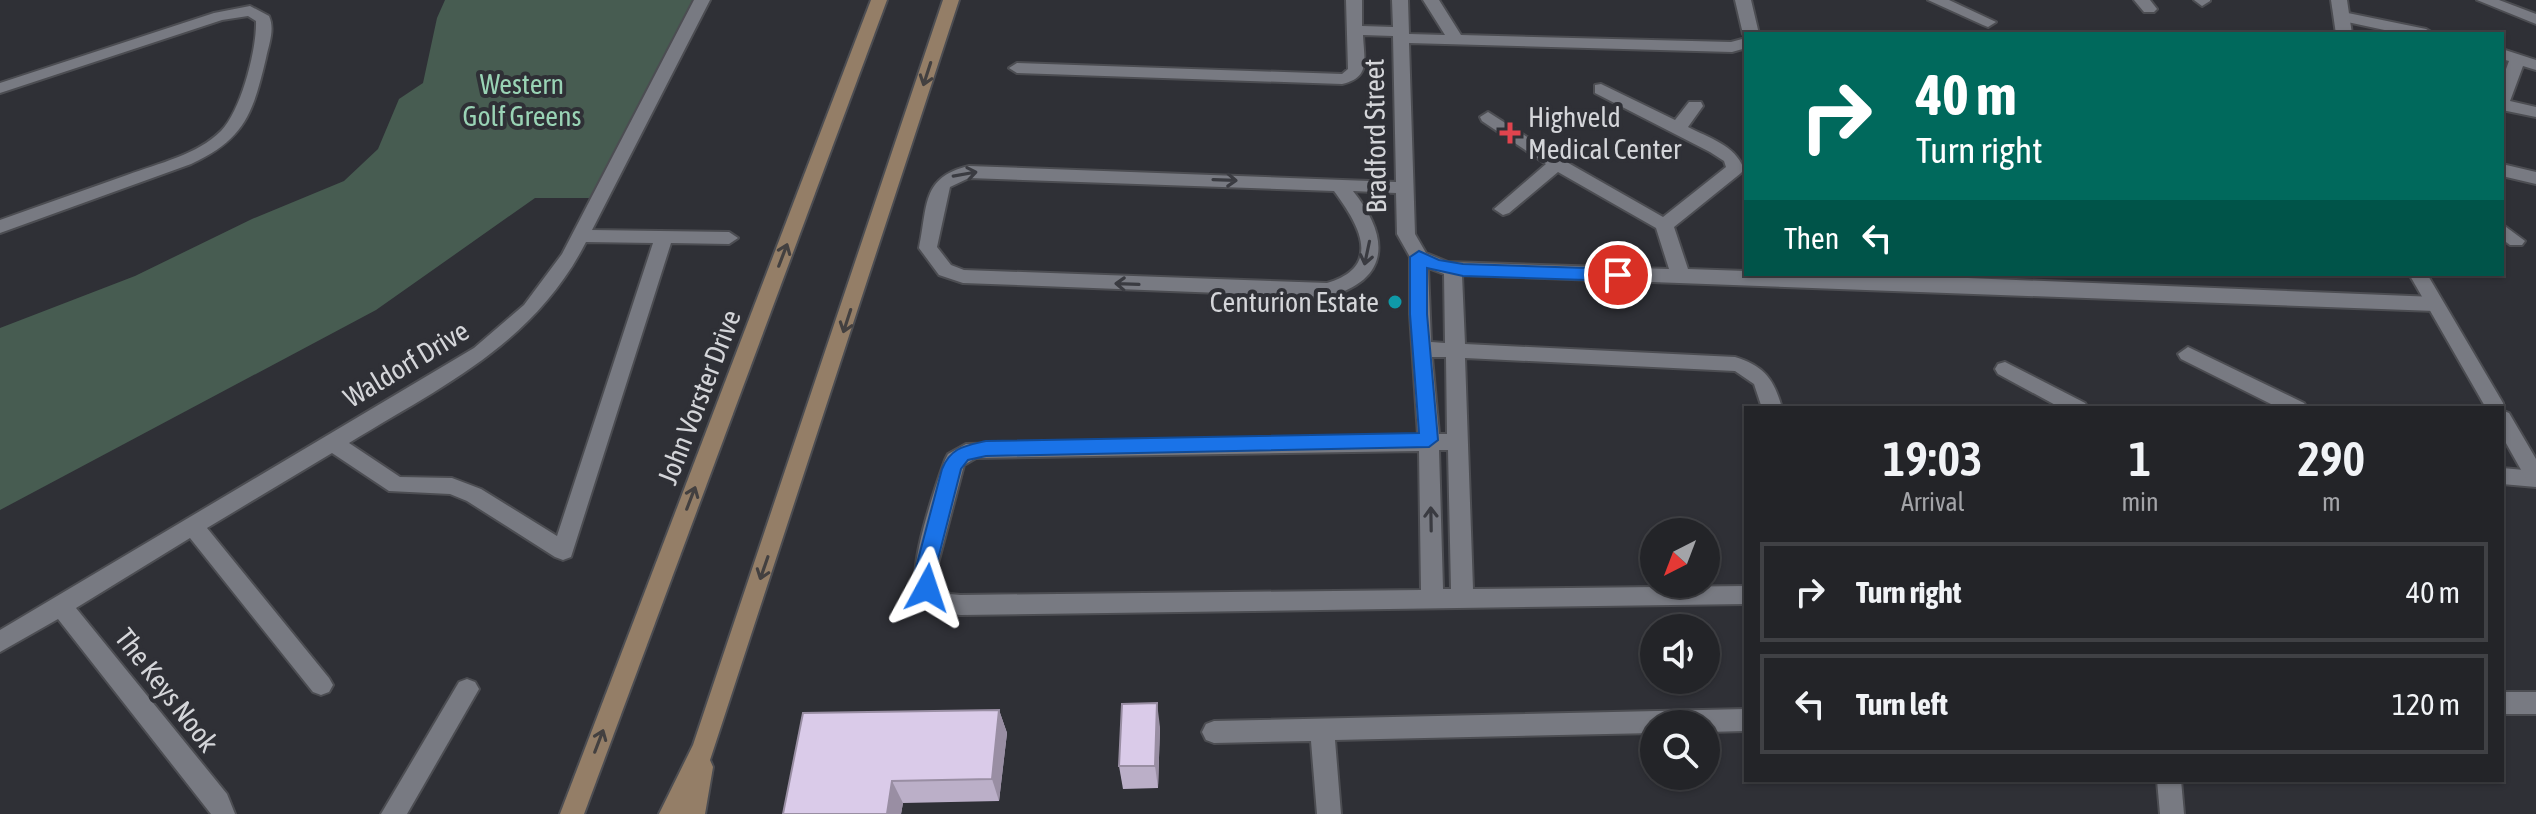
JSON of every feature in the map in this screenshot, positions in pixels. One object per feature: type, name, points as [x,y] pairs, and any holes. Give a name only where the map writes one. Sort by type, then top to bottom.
[{"type":"main road","name":"John Vorster Drive","points":[[572,814],[879,0]]},
{"type":"main road","points":[[671,814],[704,747],[951,0]]},
{"type":"main road","points":[[693,814],[704,747]]},
{"type":"street","name":"Waldorf Drive","points":[[0,642],[513,330],[548,292],[702,0]]},
{"type":"street","points":[[1017,68],[1342,79],[1350,77],[1356,69],[1354,0]]},
{"type":"street","name":"Bradford Street","points":[[1400,0],[1403,188],[1407,239],[1419,257],[1429,440],[1432,597]]},
{"type":"street","points":[[1431,0],[1433,10],[1449,24],[1455,40]]},
{"type":"street","points":[[1743,0],[1751,32]]},
{"type":"street","points":[[1936,0],[1988,22]]},
{"type":"street","points":[[2339,0],[2344,32]]},
{"type":"street","points":[[2485,0],[2536,19]]},
{"type":"street","points":[[0,88],[219,16],[250,11],[264,19],[246,107],[241,121],[224,139],[194,157],[0,227]]},
{"type":"street","points":[[2343,17],[2416,32]]},
{"type":"street","points":[[1356,30],[1455,40],[1732,47],[1744,44]]},
{"type":"street","points":[[2504,92],[2510,57],[2536,65]]},
{"type":"street","points":[[1601,89],[1716,148],[1731,158],[1735,166],[1664,225]]},
{"type":"street","points":[[2504,104],[2536,112]]},
{"type":"street","points":[[1678,128],[1695,106]]},
{"type":"street","points":[[1488,117],[1557,164],[1664,225],[1681,276]]},
{"type":"street","points":[[1503,209],[1557,164]]},
{"type":"street","points":[[2504,170],[2536,178]]},
{"type":"street","points":[[1339,185],[1368,226],[1370,241],[1364,266],[1341,288],[985,279],[945,270],[928,248],[942,184],[956,175],[969,172],[1339,185],[1403,188]]},
{"type":"street","points":[[580,236],[729,238]]},
{"type":"street","points":[[332,442],[396,485],[452,486],[474,495],[563,551],[664,237]]},
{"type":"street","points":[[1419,257],[1453,269],[1942,279],[2435,304]]},
{"type":"street","points":[[1453,269],[1462,597]]},
{"type":"street","points":[[2199,276],[2210,294]]},
{"type":"street","points":[[2419,276],[2495,406]]},
{"type":"street","points":[[1422,349],[1735,364],[1764,378],[1771,406]]},
{"type":"street","points":[[2188,354],[2293,406]]},
{"type":"street","points":[[2005,369],[2074,406]]},
{"type":"street","points":[[2504,422],[2536,478]]},
{"type":"street","points":[[1459,442],[1429,440],[973,450],[955,460],[925,571],[927,588],[945,603],[960,605],[1744,595]]},
{"type":"street","points":[[2504,476],[2536,478]]},
{"type":"street","points":[[193,526],[321,685]]},
{"type":"street","name":"The Keys Nook","points":[[61,605],[215,810]]},
{"type":"street","points":[[377,814],[393,814],[467,689]]},
{"type":"street","points":[[2504,703],[2536,703]]},
{"type":"street","points":[[1214,732],[1744,720]]},
{"type":"street","points":[[1322,731],[1329,814]]},
{"type":"street","points":[[2169,782],[2172,814]]},
{"type":"green space","name":"Western Golf Greens","points":[[445,0],[702,0],[599,198],[535,198],[376,310],[0,510],[0,328],[135,276],[252,219],[344,181],[378,149],[399,99],[423,83],[437,18]]},
{"type":"building","points":[[1157,703],[1155,766],[1119,766],[1122,704]]},
{"type":"building","points":[[999,710],[992,779],[892,781],[887,814],[783,814],[803,713]]},
{"type":"place","name":"Highveld Medical Center","points":[[1510,133]]},
{"type":"place","name":"Centurion Estate","points":[[1395,302]]},
{"type":"route","points":[[927,588],[925,571],[952,469],[955,460],[963,454],[986,449],[1429,440],[1419,314],[1419,257],[1435,265],[1463,270],[1618,275]]}]
